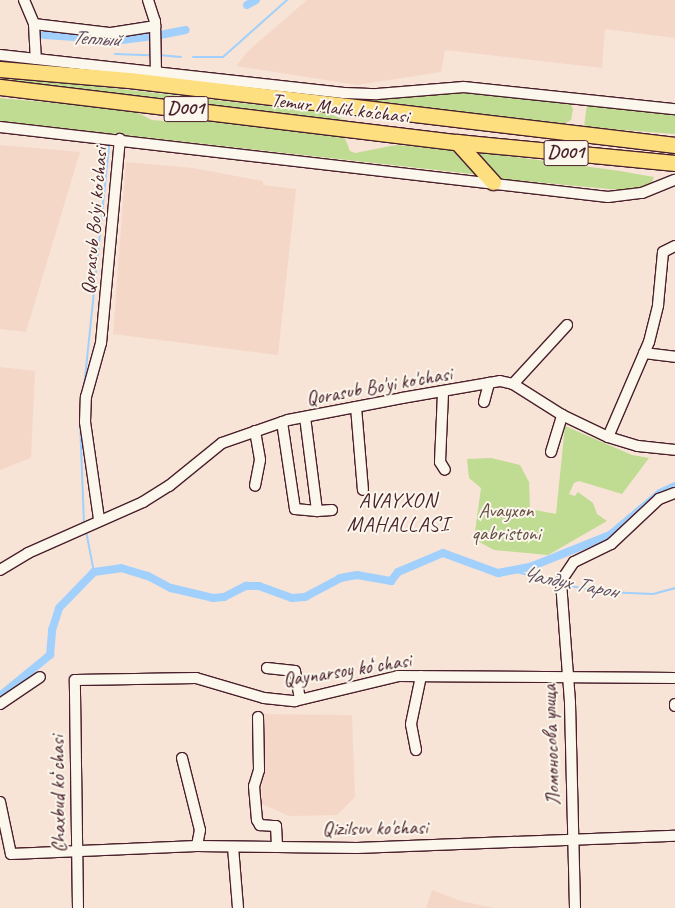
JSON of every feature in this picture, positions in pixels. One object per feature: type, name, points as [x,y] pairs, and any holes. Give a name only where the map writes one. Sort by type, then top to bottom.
[{"type":"highway","name":"Temur Malik ko'chasi","points":[[0,69],[123,80],[675,145]]},
{"type":"highway","name":"Temur Malik ko'chasi","points":[[0,87],[457,142],[675,163]]},
{"type":"highway","points":[[371,110],[364,121],[372,132]]},
{"type":"highway","points":[[457,142],[492,182]]},
{"type":"street","points":[[24,0],[34,24],[36,59]]},
{"type":"street","points":[[148,0],[155,26],[156,73]]},
{"type":"street","points":[[34,24],[111,34],[155,26]]},
{"type":"street","points":[[0,55],[156,73],[377,94],[464,87],[675,109]]},
{"type":"street","points":[[123,80],[136,70]]},
{"type":"street","points":[[253,83],[267,97]]},
{"type":"street","points":[[0,127],[120,139],[492,182],[608,197],[642,193],[675,180]]},
{"type":"street","name":"Qorasub Bo'yi ko'chasi","points":[[99,520],[85,422],[86,397],[101,343],[120,139]]},
{"type":"street","points":[[608,437],[644,353],[658,305],[663,252],[675,246]]},
{"type":"street","points":[[513,384],[567,325]]},
{"type":"street","points":[[644,353],[675,357]]},
{"type":"street","points":[[484,402],[489,383]]},
{"type":"street","name":"Qorasub Bo'yi ko'chasi","points":[[0,570],[90,524],[143,502],[169,486],[222,443],[282,422],[356,407],[444,393],[489,383],[513,384],[562,415],[608,437],[638,446],[675,450]]},
{"type":"street","points":[[444,393],[440,462],[445,470]]},
{"type":"street","points":[[356,407],[363,490]]},
{"type":"street","points":[[551,452],[562,415]]},
{"type":"street","points":[[305,417],[317,511]]},
{"type":"street","points":[[282,422],[295,509],[317,511],[332,510]]},
{"type":"street","points":[[254,431],[260,460],[255,486]]},
{"type":"street","name":"Ломоносова улица","points":[[575,908],[572,842],[570,702],[566,677],[562,583],[574,562],[611,544],[659,499],[675,493]]},
{"type":"street","points":[[267,668],[295,671],[300,699]]},
{"type":"street","name":"Qaynarsoy koʻchasi","points":[[75,680],[196,678],[264,698],[300,699],[398,676],[675,678]]},
{"type":"street","points":[[416,750],[411,724],[421,676]]},
{"type":"street","points":[[0,704],[40,677]]},
{"type":"street","name":"Chaxbud koʻchasi","points":[[75,680],[78,908]]},
{"type":"street","points":[[258,717],[256,820],[260,825],[276,826],[277,847]]},
{"type":"street","points":[[182,758],[200,830],[197,846]]},
{"type":"street","name":"Qizilsuv ko'chasi","points":[[0,802],[11,854],[77,849],[197,846],[233,848],[358,848],[572,842],[675,836]]},
{"type":"street","points":[[233,848],[238,908]]},
{"type":"shaded area","points":[[307,0],[675,0],[675,38],[605,29],[602,68],[445,50],[441,72],[357,85],[236,66],[248,51]]},
{"type":"shaded area","points":[[0,145],[80,152],[26,332],[0,329]]},
{"type":"shaded area","points":[[126,162],[193,168],[263,181],[263,185],[296,189],[278,355],[113,334]]},
{"type":"shaded area","points":[[0,367],[35,371],[31,458],[0,470]]},
{"type":"shaded area","points":[[262,714],[352,715],[355,797],[337,815],[289,816],[262,804]]},
{"type":"shaded area","points":[[432,890],[461,901],[495,908],[426,908]]},
{"type":"green space","points":[[0,75],[328,113],[347,121],[0,80]]},
{"type":"green space","points":[[265,91],[450,92],[570,103],[573,109],[571,120],[563,125]]},
{"type":"green space","points":[[0,98],[132,110],[152,120],[176,122],[184,115],[343,133],[350,151],[355,153],[396,145],[456,150],[481,175],[0,121]]},
{"type":"green space","points":[[587,104],[675,113],[675,134],[584,127]]},
{"type":"green space","points":[[471,151],[654,177],[651,184],[630,191],[492,178]]},
{"type":"green space","name":"Avayxon qabristoni","points":[[565,426],[632,455],[649,458],[622,494],[579,481],[574,483],[569,494],[575,496],[578,492],[593,503],[597,514],[607,521],[548,555],[494,550],[474,539],[481,488],[469,478],[467,459],[491,458],[520,465],[529,482],[530,509],[556,514]]},
{"type":"waterway","name":"Теплый","points":[[247,5],[256,0]]},
{"type":"waterway","points":[[193,57],[223,57],[287,0]]},
{"type":"waterway","name":"Теплый","points":[[160,35],[186,30]]},
{"type":"waterway","name":"Теплый","points":[[44,35],[122,40],[148,37]]},
{"type":"waterway","points":[[115,54],[149,55]]},
{"type":"waterway","points":[[159,55],[181,57]]},
{"type":"waterway","points":[[84,388],[109,144]]},
{"type":"waterway","points":[[80,420],[84,525]]},
{"type":"waterway","points":[[0,696],[50,655],[52,630],[59,608],[94,572],[121,568],[148,576],[171,588],[213,598],[224,597],[246,586],[259,586],[292,598],[305,597],[340,578],[357,575],[391,581],[398,572],[443,553],[498,573],[530,567],[610,535],[660,493],[675,486]]},
{"type":"waterway","points":[[86,531],[94,572]]},
{"type":"waterway","name":"Чалдух Тарон","points":[[513,571],[558,583]]},
{"type":"waterway","name":"Чалдух Тарон","points":[[564,585],[605,592],[653,594],[675,588]]},
{"type":"district","name":"AVAYXON MAHALLASI","points":[[398,512]]}]
